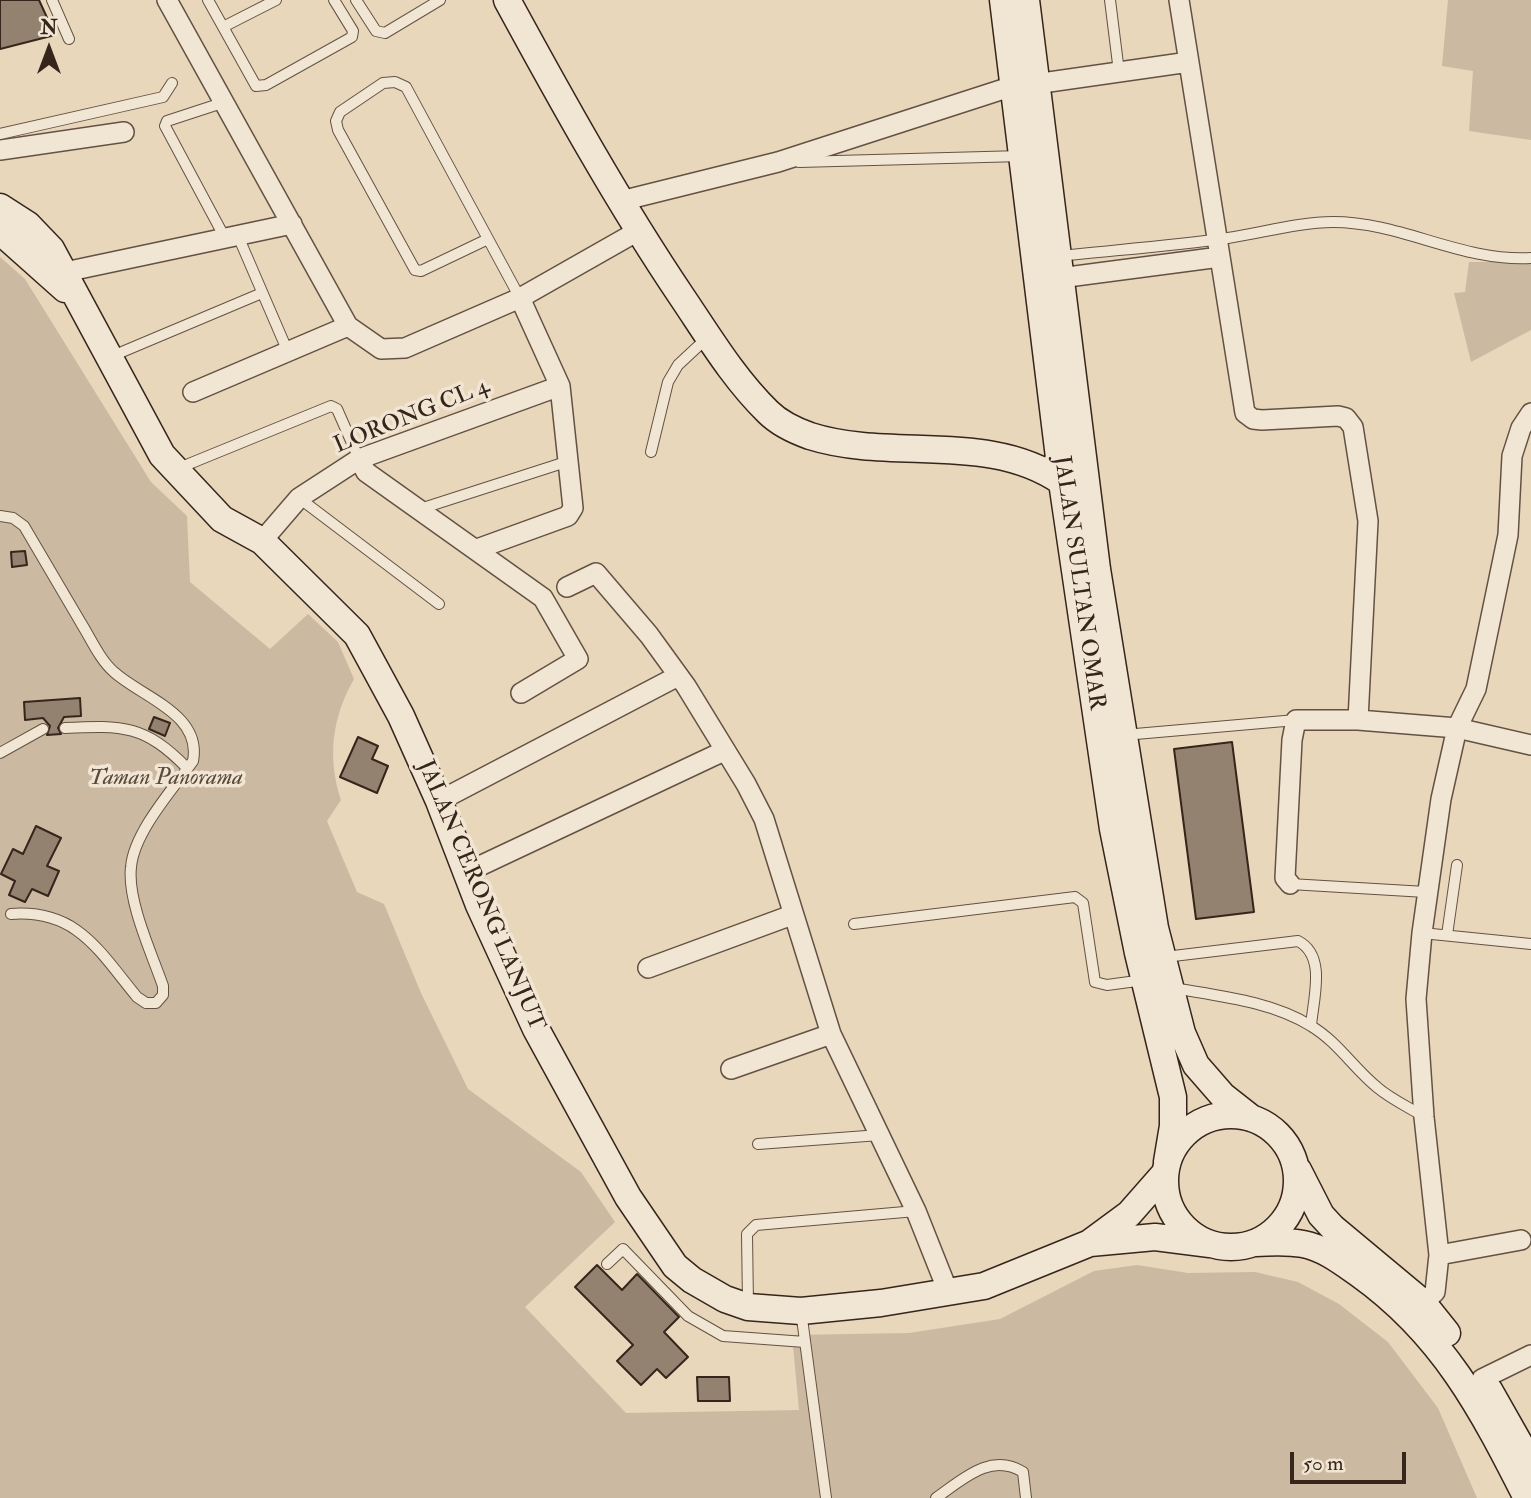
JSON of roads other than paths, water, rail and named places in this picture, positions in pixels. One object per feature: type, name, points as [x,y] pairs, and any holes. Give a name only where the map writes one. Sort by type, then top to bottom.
[{"type":"main road","points":[[507,0],[638,231],[709,337],[770,414],[809,435],[851,446],[1004,455],[1047,471],[1062,482]]},
{"type":"main road","name":"JALAN SULTAN OMAR","points":[[1003,0],[1024,85],[1022,156],[1062,482],[1113,829],[1156,984],[1173,1097],[1173,1126],[1166,1167]]},
{"type":"main road","points":[[1026,0],[1024,85],[1058,267],[1097,569],[1162,957],[1156,984],[1196,1065],[1223,1096],[1251,1118],[1275,1131],[1284,1141],[1321,1215],[1333,1228],[1423,1303],[1482,1379],[1531,1464]]},
{"type":"main road","name":"JALAN CERONG LANJUT","points":[[0,207],[28,225],[51,249],[162,455],[222,519],[262,541],[357,635],[401,716],[536,1028],[628,1197],[676,1266],[692,1280],[725,1299],[748,1307],[801,1311],[949,1294],[984,1286],[1090,1243],[1129,1214],[1166,1167]]},
{"type":"main road","name":"JALAN CERONG LANJUT","points":[[0,231],[79,302]]},
{"type":"main road","points":[[1004,455],[1045,440],[1056,429]]},
{"type":"main road","points":[[1251,1118],[1230,1115],[1200,1123],[1176,1143],[1166,1167],[1166,1196],[1174,1217],[1190,1233],[1210,1244],[1240,1247],[1283,1241],[1305,1244],[1325,1252],[1383,1291],[1418,1325],[1460,1375],[1525,1497]]},
{"type":"main road","points":[[1255,1243],[1275,1230],[1290,1212],[1298,1181],[1296,1166]]},
{"type":"main road","name":"JALAN CERONG LANJUT","points":[[1090,1243],[1155,1237],[1210,1244]]},
{"type":"street","points":[[167,0],[348,326],[381,349],[405,348],[520,298],[638,231]]},
{"type":"street","points":[[1179,0],[1245,413],[1252,419],[1262,420],[1338,416],[1346,418],[1353,428],[1368,521],[1358,720]]},
{"type":"street","points":[[621,201],[778,162],[1024,85],[1189,62]]},
{"type":"street","points":[[0,150],[124,132]]},
{"type":"street","points":[[65,272],[292,224]]},
{"type":"street","points":[[1058,267],[1219,248]]},
{"type":"street","points":[[477,549],[572,512],[561,386],[520,298]]},
{"type":"street","points":[[193,392],[348,326]]},
{"type":"street","name":"LORONG CL 4","points":[[262,541],[299,498],[359,459],[561,386]]},
{"type":"street","points":[[1423,1303],[1435,1292],[1438,1255],[1424,1117],[1416,999],[1426,892],[1432,846],[1457,728],[1476,689],[1508,535],[1510,463],[1521,428],[1531,413]]},
{"type":"street","points":[[359,459],[366,472],[543,597],[576,654],[575,663],[520,693]]},
{"type":"street","points":[[567,587],[596,573],[649,635],[746,784],[764,819],[831,1034],[916,1211],[949,1294]]},
{"type":"street","points":[[439,801],[678,676]]},
{"type":"street","points":[[1290,884],[1285,877],[1292,740],[1296,720],[1358,720],[1457,728],[1531,745]]},
{"type":"street","points":[[467,872],[724,751]]},
{"type":"street","points":[[648,968],[792,915]]},
{"type":"street","points":[[731,1069],[831,1034]]},
{"type":"street","points":[[1438,1255],[1521,1240]]},
{"type":"street","points":[[1482,1379],[1531,1355]]},
{"type":"lane","points":[[51,0],[69,39]]},
{"type":"lane","points":[[208,0],[256,86],[266,85],[352,37],[353,31],[334,0]]},
{"type":"lane","points":[[223,27],[276,0]]},
{"type":"lane","points":[[356,0],[376,31],[385,33],[442,1]]},
{"type":"lane","points":[[1110,0],[1119,72]]},
{"type":"lane","points":[[488,239],[421,271],[415,270],[338,130],[336,121],[340,112],[383,83],[395,82],[406,87],[520,298]]},
{"type":"lane","points":[[0,134],[163,97],[172,83]]},
{"type":"lane","points":[[222,103],[167,121],[164,126],[232,237],[262,293],[288,352]]},
{"type":"lane","points":[[778,162],[1022,156]]},
{"type":"lane","points":[[1219,248],[1334,222],[1387,229],[1483,256],[1531,258]]},
{"type":"lane","points":[[110,357],[262,293]]},
{"type":"lane","points":[[651,452],[668,382],[678,365],[709,337]]},
{"type":"lane","points":[[175,470],[331,406],[337,410],[359,459]]},
{"type":"lane","points":[[420,509],[569,461]]},
{"type":"lane","points":[[299,498],[439,604]]},
{"type":"lane","points":[[0,516],[13,518],[24,526],[110,669],[132,688],[181,718],[192,733],[195,749],[187,768],[150,822],[134,853],[130,869],[138,912],[163,986],[163,995],[156,1003],[146,1003],[136,997],[83,933],[61,919],[33,913],[11,914]]},
{"type":"lane","points":[[1124,735],[1296,720]]},
{"type":"lane","points":[[65,728],[116,726],[144,734],[165,745],[187,768]]},
{"type":"lane","points":[[0,753],[43,729]]},
{"type":"lane","points":[[1447,935],[1457,865]]},
{"type":"lane","points":[[1290,884],[1426,892]]},
{"type":"lane","points":[[854,924],[1075,897],[1083,903],[1095,982],[1107,985],[1156,984],[1245,1002],[1311,1026],[1340,1049],[1380,1090],[1424,1117]]},
{"type":"lane","points":[[1422,933],[1531,944]]},
{"type":"lane","points":[[1162,957],[1298,941],[1308,947],[1315,959],[1311,1026]]},
{"type":"lane","points":[[758,1144],[880,1135]]},
{"type":"lane","points":[[748,1307],[747,1234],[750,1228],[916,1211]]},
{"type":"lane","points":[[607,1264],[623,1249],[688,1316],[723,1336],[805,1342]]},
{"type":"lane","points":[[801,1311],[826,1498]]},
{"type":"lane","points":[[936,1498],[979,1468],[1010,1464],[1023,1472],[1026,1498]]},
{"type":"park label","name":"Taman Panorama","points":[[166,779]]}]
